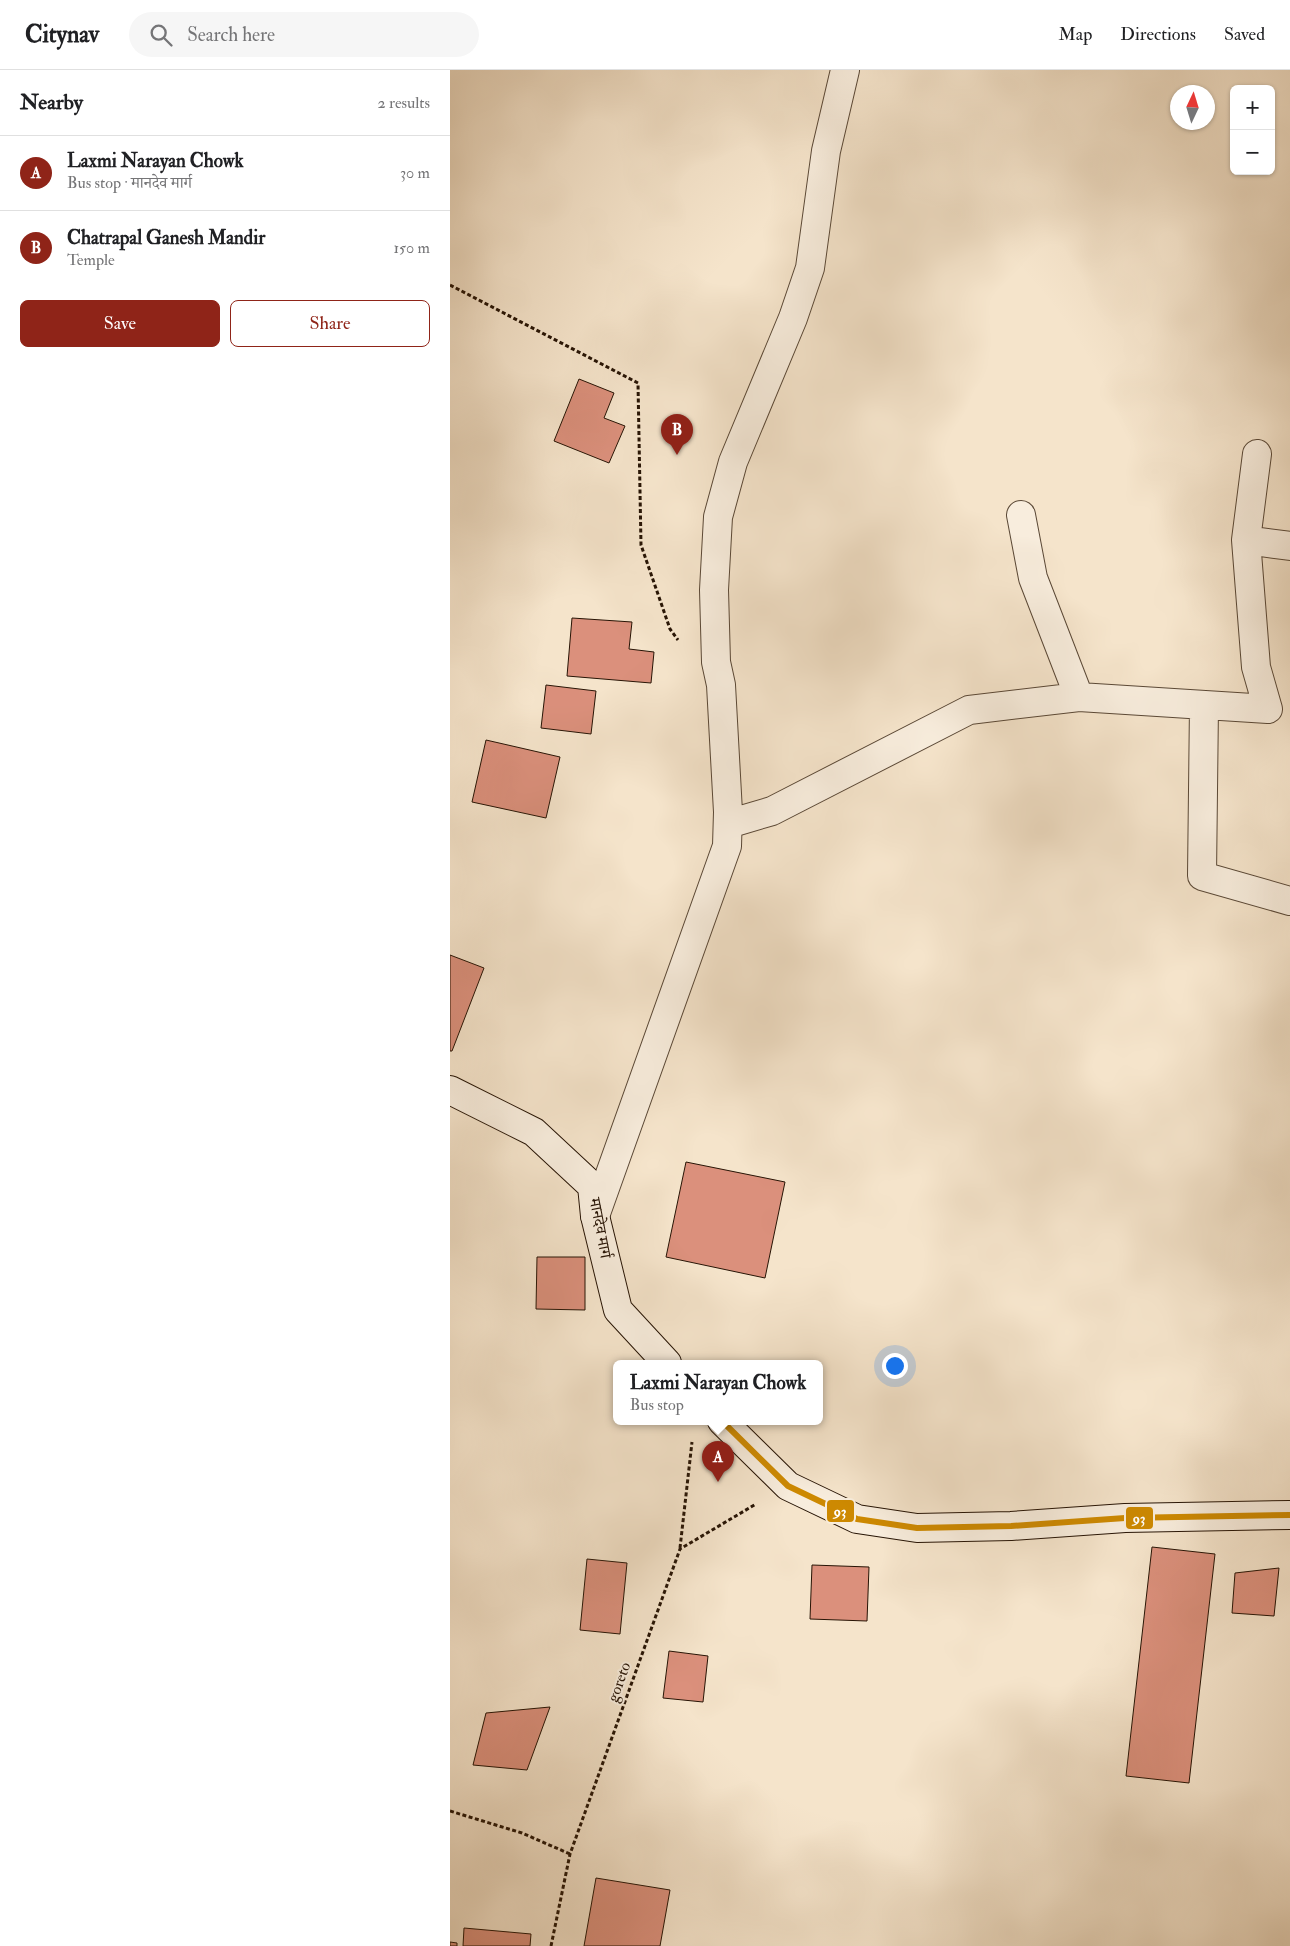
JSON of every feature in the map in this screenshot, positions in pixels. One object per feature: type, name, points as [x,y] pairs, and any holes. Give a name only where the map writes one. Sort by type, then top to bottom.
[{"type":"street","points":[[594,1216],[727,846],[728,824],[721,685],[716,662],[714,590],[718,517],[733,462],[793,318],[810,268],[826,151],[844,70]]},
{"type":"street","points":[[728,824],[772,811],[969,710],[1080,698],[1268,709],[1256,668],[1246,540],[1257,454]]},
{"type":"street","points":[[1021,515],[1033,578],[1080,698]]},
{"type":"street","points":[[1246,540],[1290,546]]},
{"type":"street","points":[[1204,706],[1202,876],[1290,902]]},
{"type":"street","name":"मानदेव मार्ग","points":[[450,1090],[534,1132],[592,1186],[594,1216],[618,1310],[664,1360]]},
{"type":"street","points":[[726,1425],[788,1486],[857,1519],[917,1528],[1011,1526],[1125,1518],[1290,1515]]},
{"type":"path","points":[[450,285],[638,383],[642,545],[670,629],[680,644]]},
{"type":"path","name":"goreto","points":[[551,1946],[570,1854],[680,1548],[692,1440]]},
{"type":"path","points":[[680,1548],[788,1486]]},
{"type":"path","points":[[450,1811],[522,1833],[570,1854]]},
{"type":"building","points":[[579,379],[614,393],[604,418],[625,426],[609,463],[554,441]]},
{"type":"building","points":[[572,618],[632,622],[629,649],[654,652],[651,683],[567,676]]},
{"type":"building","points":[[546,685],[596,691],[591,734],[541,728]]},
{"type":"building","points":[[486,740],[560,757],[546,818],[472,802]]},
{"type":"building","points":[[450,955],[484,968],[452,1051],[450,1051]]},
{"type":"building","points":[[686,1162],[785,1182],[765,1278],[666,1257]]},
{"type":"building","points":[[537,1257],[585,1257],[585,1310],[536,1309]]},
{"type":"building","points":[[1152,1547],[1215,1554],[1189,1783],[1126,1776]]},
{"type":"building","points":[[587,1559],[627,1563],[620,1634],[580,1630]]},
{"type":"building","points":[[812,1565],[869,1567],[867,1621],[810,1619]]},
{"type":"building","points":[[1279,1568],[1274,1616],[1232,1613],[1235,1573]]},
{"type":"building","points":[[669,1651],[708,1656],[703,1702],[663,1698]]},
{"type":"building","points":[[550,1707],[527,1770],[473,1765],[486,1713]]},
{"type":"building","points":[[596,1878],[670,1890],[660,1946],[584,1946]]},
{"type":"building","points":[[464,1928],[531,1934],[530,1946],[463,1946]]},
{"type":"building","points":[[450,1942],[457,1943],[457,1946],[450,1946]]},
{"type":"transit line","name":"93","points":[[726,1425],[788,1486],[857,1519],[917,1528],[1011,1526],[1125,1518],[1290,1515]]},
{"type":"place","name":"Chatrapal Ganesh Mandir","points":[[677,455]]},
{"type":"place","name":"Laxmi Narayan Chowk","points":[[718,1482]]}]
